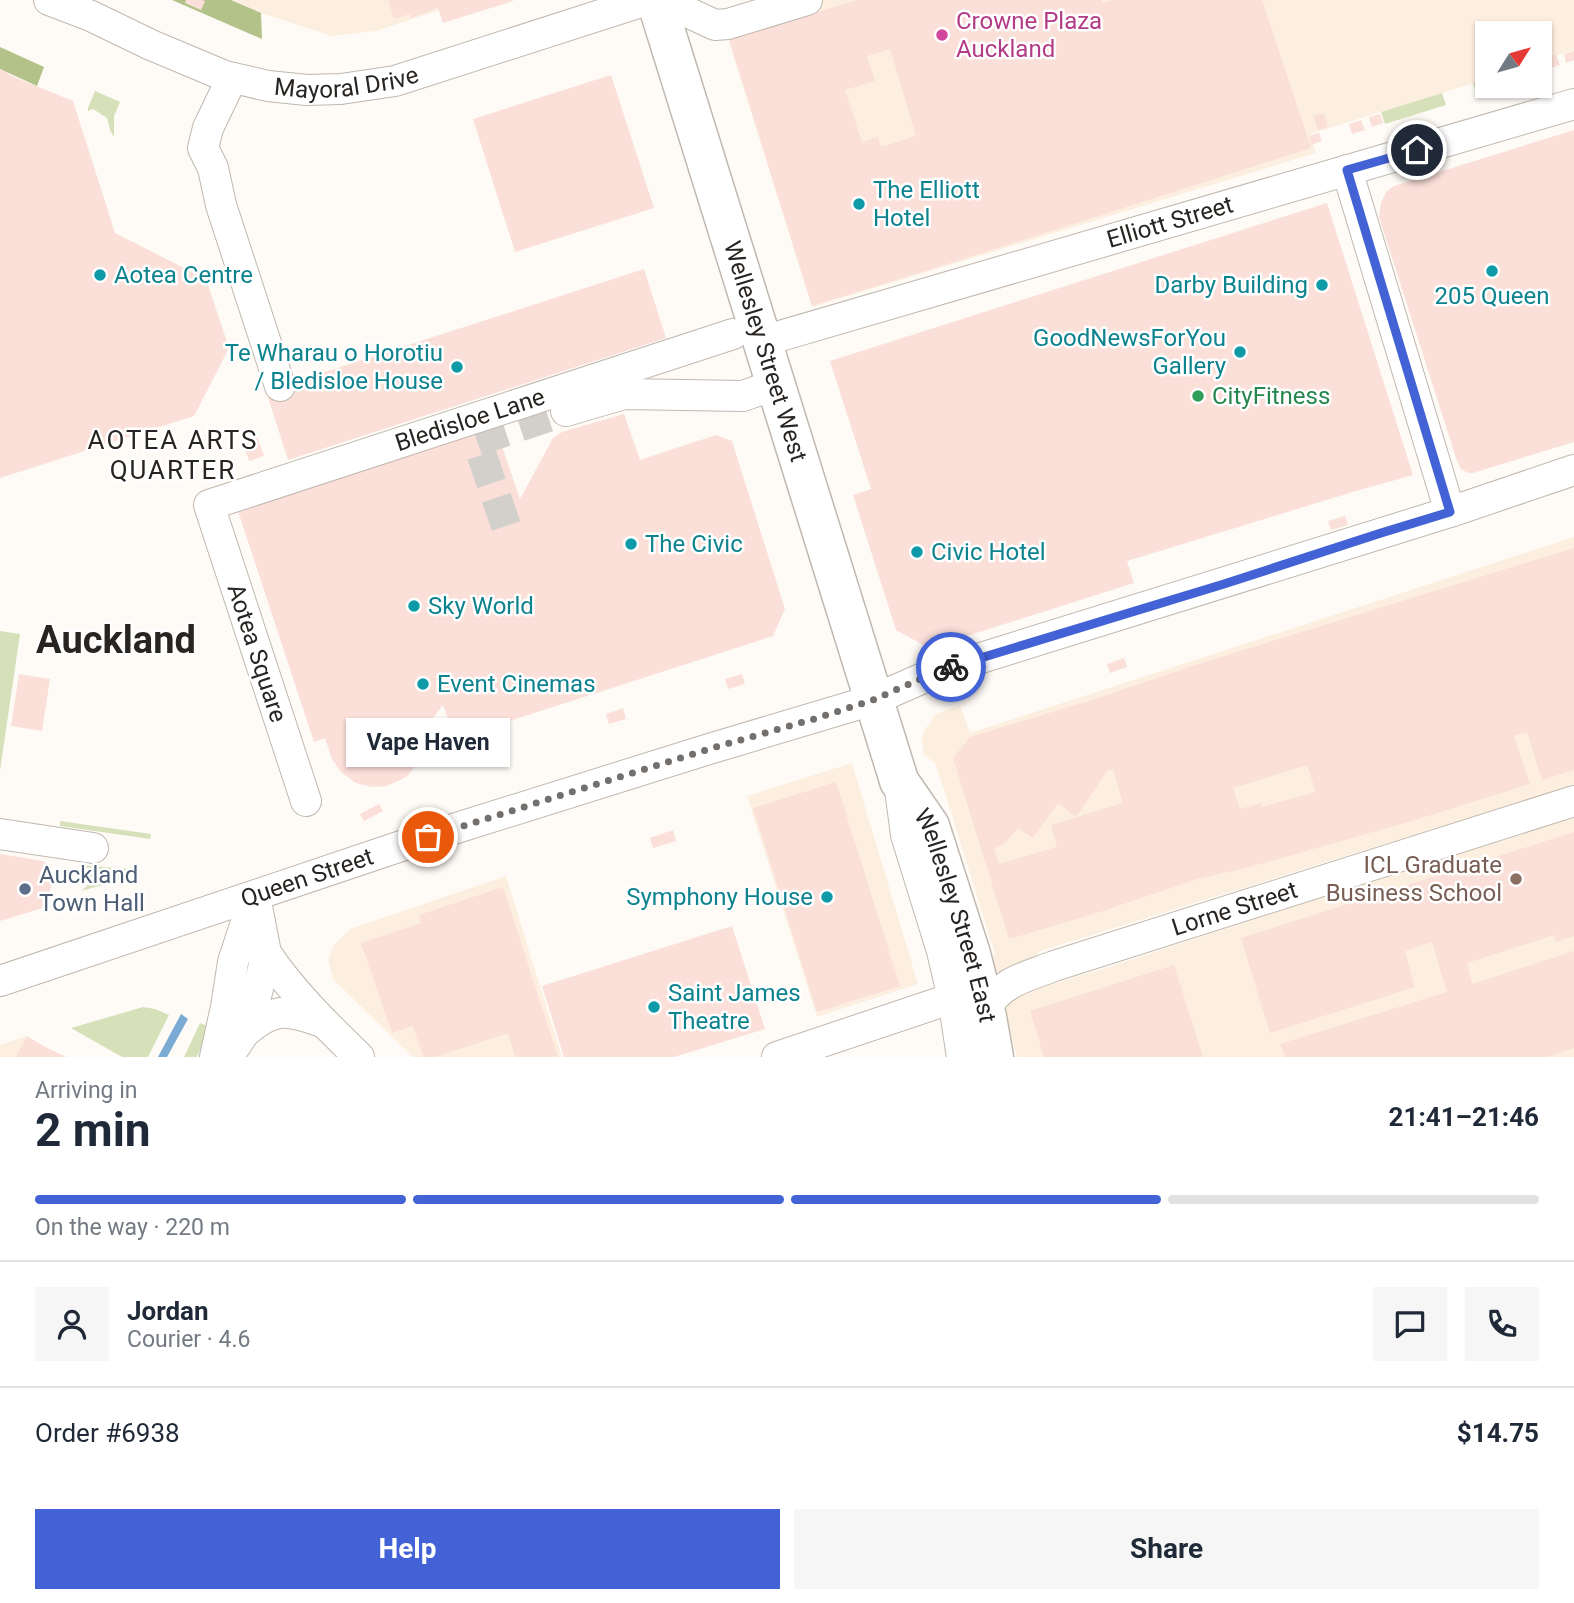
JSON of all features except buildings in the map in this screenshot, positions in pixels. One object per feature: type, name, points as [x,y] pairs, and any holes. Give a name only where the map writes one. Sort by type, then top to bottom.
[{"type":"main road","name":"Wellesley Street West","points":[[659,0],[748,338],[777,384],[873,700]]},
{"type":"main road","name":"Wellesley Street East","points":[[873,700],[899,781],[930,826],[971,954],[969,1004],[994,1057]]},
{"type":"street","name":"Mayoral Drive","points":[[49,0],[91,16],[151,46],[232,78],[268,86],[307,90],[341,89],[395,81],[647,0]]},
{"type":"street","points":[[659,0],[715,25],[727,24],[807,0]]},
{"type":"street","points":[[232,78],[208,128],[204,148],[213,168],[221,205],[280,386]]},
{"type":"street","name":"Elliott Street","points":[[748,338],[1574,104]]},
{"type":"street","points":[[1347,170],[1450,512]]},
{"type":"street","name":"Bledisloe Lane","points":[[209,505],[748,338]]},
{"type":"street","points":[[566,411],[624,394],[630,386],[743,396],[777,384]]},
{"type":"street","name":"Queen Street","points":[[0,981],[428,837],[873,700],[939,671],[1224,584],[1574,470]]},
{"type":"street","name":"Aotea Square","points":[[209,505],[306,801]]},
{"type":"street","name":"Lorne Street","points":[[777,1057],[914,1011],[969,1004],[995,996],[1008,985],[1054,966],[1574,801]]},
{"type":"street","points":[[0,834],[93,848]]},
{"type":"street","points":[[236,1045],[260,985],[265,953],[255,897]]},
{"type":"street","points":[[215,1057],[233,962],[255,897]]},
{"type":"street","points":[[265,953],[322,1022],[359,1057]]},
{"type":"street","name":"Wellesley Street East","points":[[962,1057],[969,1004]]},
{"type":"street","points":[[236,1045],[259,1020],[279,1013],[294,1012],[322,1022]]},
{"type":"shaded area","points":[[231,0],[470,0],[376,31],[332,36],[261,13]]},
{"type":"shaded area","points":[[824,0],[1574,0],[1574,50],[1552,57],[1552,21],[1475,21],[1475,83],[1310,134],[1316,153],[812,307],[728,39]]},
{"type":"shaded area","points":[[1574,537],[1574,784],[1481,814],[1483,819],[1448,834],[1442,826],[1037,952],[1041,966],[998,974],[993,971],[989,957],[995,954],[944,790],[935,763],[924,755],[924,731],[936,714],[960,705],[970,733]]},
{"type":"shaded area","name":"Symphony House","points":[[852,763],[918,984],[817,1017],[747,796]]},
{"type":"shaded area","points":[[1574,818],[1574,1057],[1017,1057],[1004,1010],[1006,1004],[1019,994],[1451,855],[1486,838],[1489,845]]},
{"type":"shaded area","points":[[506,876],[562,1057],[413,1057],[333,979],[328,960],[334,945],[350,929]]},
{"type":"shaded area","points":[[27,1036],[66,1057],[0,1057],[0,1045]]},
{"type":"green space","points":[[172,0],[231,0],[261,13],[262,39]]},
{"type":"green space","points":[[0,47],[44,67],[37,86],[0,69]]},
{"type":"green space","points":[[95,91],[120,102],[114,116],[114,137],[107,118],[93,109],[88,111]]},
{"type":"green space","points":[[1442,93],[1446,105],[1385,124],[1381,112]]},
{"type":"green space","points":[[0,631],[20,634],[0,771]]},
{"type":"green space","points":[[60,821],[151,834],[150,839],[60,826]]},
{"type":"green space","points":[[79,865],[130,869],[128,878],[81,891],[90,880],[90,873]]},
{"type":"green space","points":[[143,1007],[169,1015],[148,1057],[122,1057],[71,1028]]},
{"type":"green space","points":[[200,1023],[210,1027],[197,1057],[184,1057]]},
{"type":"water","points":[[181,1014],[188,1019],[167,1057],[158,1057]]},
{"type":"tunnel","points":[[506,526],[477,441],[566,411]]},
{"type":"way so far","points":[[428,837],[873,700],[951,667]]},
{"type":"place","name":"Crowne Plaza Auckland","points":[[942,35]]},
{"type":"place","name":"The Elliott Hotel","points":[[859,204]]},
{"type":"place","name":"205 Queen","points":[[1492,271]]},
{"type":"place","name":"Aotea Centre","points":[[100,275]]},
{"type":"place","name":"Darby Building","points":[[1322,285]]},
{"type":"place","name":"GoodNewsForYou Gallery","points":[[1240,352]]},
{"type":"place","name":"Te Wharau o Horotiu / Bledisloe House","points":[[457,367]]},
{"type":"place","name":"CityFitness","points":[[1198,396]]},
{"type":"place","name":"The Civic","points":[[631,544]]},
{"type":"place","name":"Civic Hotel","points":[[917,552]]},
{"type":"place","name":"Sky World","points":[[414,606]]},
{"type":"place","name":"Event Cinemas","points":[[423,684]]},
{"type":"place","name":"Vape Haven","points":[[428,837]]},
{"type":"place","name":"ICL Graduate Business School","points":[[1516,879]]},
{"type":"place","name":"Auckland Town Hall","points":[[25,889]]},
{"type":"place","name":"Symphony House","points":[[827,897]]},
{"type":"place","name":"Saint James Theatre","points":[[654,1007]]},
{"type":"district","name":"AOTEA ARTS QUARTER","points":[[173,455]]},
{"type":"district","name":"Auckland","points":[[116,640]]},
{"type":"route","points":[[951,667],[1450,512],[1347,170],[1417,150]]}]
